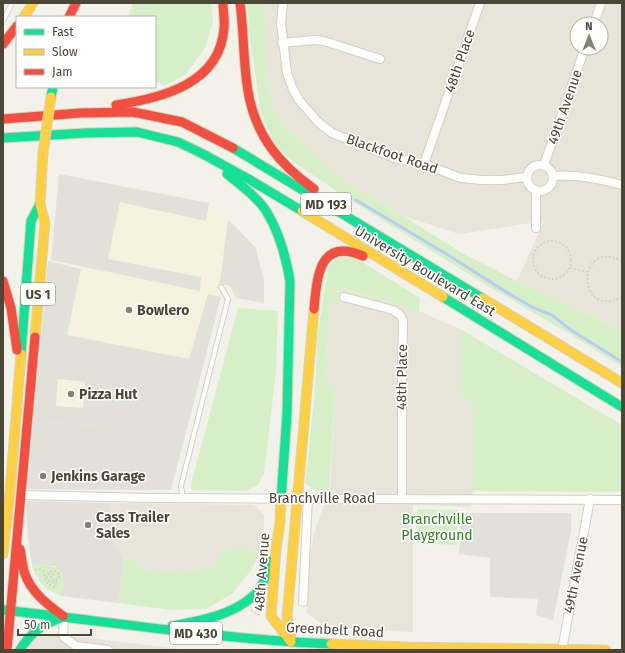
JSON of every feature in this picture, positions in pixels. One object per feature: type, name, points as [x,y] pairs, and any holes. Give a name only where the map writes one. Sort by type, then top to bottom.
[{"type":"main road","points":[[25,16],[33,3]]},
{"type":"main road","points":[[64,16],[67,3]]},
{"type":"main road","points":[[70,16],[76,3]]},
{"type":"main road","points":[[3,118],[139,103],[158,98],[185,87],[206,71],[219,50],[225,23],[223,3]]},
{"type":"main road","points":[[240,3],[248,93],[256,120],[268,144],[281,162],[294,174],[374,233]]},
{"type":"main road","points":[[3,44],[16,27]]},
{"type":"main road","name":"US 1","points":[[7,650],[7,610],[18,538],[45,223],[40,204],[43,154],[52,88]]},
{"type":"main road","name":"University Boulevard East","points":[[3,118],[80,113],[134,112],[182,122],[228,145],[622,383]]},
{"type":"main road","name":"University Boulevard East","points":[[3,138],[85,132],[136,132],[178,142],[252,181],[622,407]]},
{"type":"main road","name":"48th Avenue","points":[[203,154],[250,193],[269,215],[278,235],[287,264],[290,280],[287,414],[271,616],[292,646]]},
{"type":"main road","name":"US 1","points":[[3,554],[6,490],[20,369],[31,221],[40,204]]},
{"type":"main road","name":"48th Avenue","points":[[292,646],[287,617],[316,287],[320,268],[328,256],[338,251],[347,250],[355,252],[427,288]]},
{"type":"main road","points":[[3,281],[11,308],[20,369]]},
{"type":"main road","points":[[18,538],[25,574],[31,585],[38,595],[64,617]]},
{"type":"main road","points":[[161,628],[196,622],[242,604],[260,589],[276,549]]},
{"type":"main road","name":"Greenbelt Road","points":[[7,610],[161,628],[292,646],[606,650]]},
{"type":"main road","points":[[20,650],[27,638],[36,630],[47,622],[64,617]]},
{"type":"street","name":"Blackfoot Road","points":[[283,3],[281,23],[282,43],[287,73],[299,100],[318,122],[332,133],[395,158],[424,164],[461,178],[502,180],[526,177]]},
{"type":"street","name":"48th Place","points":[[424,164],[480,3]]},
{"type":"street","points":[[597,16],[601,3]]},
{"type":"street","points":[[282,43],[314,40],[324,41],[380,59]]},
{"type":"street","name":"49th Avenue","points":[[544,165],[583,56]]},
{"type":"street","points":[[540,165],[544,165],[551,169],[554,176],[553,183],[549,189],[543,192],[536,192],[531,188],[526,177],[532,168],[540,165]]},
{"type":"street","points":[[554,176],[565,175],[602,179],[622,185]]},
{"type":"street","points":[[536,192],[536,228]]},
{"type":"street","name":"48th Place","points":[[344,297],[393,310],[401,316],[403,321],[402,498]]},
{"type":"street","name":"Branchville Road","points":[[22,495],[152,498],[622,500]]},
{"type":"street","points":[[303,602],[308,498]]},
{"type":"street","name":"49th Avenue","points":[[562,650],[590,499]]},
{"type":"street","points":[[64,617],[64,637],[76,646],[108,650]]},
{"type":"lane","points":[[3,21],[12,3]]},
{"type":"lane","points":[[183,498],[181,486],[228,299],[221,287]]},
{"type":"path","points":[[550,240],[557,241],[568,249],[571,255],[572,261],[570,268],[566,274],[560,278],[547,279],[536,271],[533,265],[532,258],[534,252],[538,246],[544,242],[550,240]]},
{"type":"path","points":[[622,260],[609,256],[602,258],[596,261],[588,272],[588,286],[596,297],[609,302],[622,298]]},
{"type":"path","points":[[570,268],[588,272]]},
{"type":"path","points":[[32,572],[39,569],[43,571],[46,582],[55,587],[56,584],[49,581],[47,578],[49,572],[55,571],[59,574],[56,581],[51,579],[51,576],[54,574]]},
{"type":"path","points":[[247,606],[257,614],[264,615]]},
{"type":"shaded area","points":[[264,3],[622,3],[622,330],[517,281],[544,221],[459,234],[403,216],[342,180],[294,134],[276,115],[266,78],[266,25]]},
{"type":"shaded area","points":[[59,174],[209,203],[209,208],[221,211],[256,248],[264,281],[264,303],[221,297],[171,490],[144,490],[159,436],[33,423],[48,261],[51,260]]},
{"type":"shaded area","points":[[59,174],[209,203],[206,221],[120,202],[108,259],[201,277],[200,291],[51,260]]},
{"type":"shaded area","points":[[228,219],[256,248],[264,281],[264,303],[236,298],[230,286],[220,283]]},
{"type":"shaded area","points":[[48,261],[81,269],[67,335],[189,359],[208,294],[221,297],[171,490],[144,490],[158,436],[108,425],[33,423]],"holes":[[[58,379],[85,382],[83,408],[56,406]]]},
{"type":"shaded area","points":[[340,288],[419,311],[462,330],[462,395],[469,402],[473,414],[473,491],[471,507],[413,505],[413,632],[348,629],[321,623],[307,613],[308,570],[314,533],[330,489],[335,389],[326,381],[330,300]]},
{"type":"shaded area","points":[[33,423],[108,425],[159,436],[144,490],[27,489]]},
{"type":"shaded area","points":[[26,501],[111,503],[110,538],[117,546],[124,559],[119,603],[62,596],[63,581],[56,566],[32,565],[28,539]]},
{"type":"shaded area","points":[[111,503],[254,505],[264,515],[264,539],[260,552],[243,548],[225,550],[217,562],[205,568],[181,572],[144,569],[136,560],[124,559],[117,546],[110,538]]},
{"type":"shaded area","points":[[461,513],[571,513],[571,531],[553,620],[536,615],[538,599],[490,597],[490,558],[459,554]]},
{"type":"shaded area","points":[[52,635],[187,650],[25,650],[36,636]]},
{"type":"green space","points":[[133,3],[211,3],[213,21],[205,48],[185,75],[164,86],[156,82],[156,16],[128,16]]},
{"type":"green space","points":[[247,3],[264,3],[266,25],[266,78],[276,115],[294,134],[342,180],[464,254],[517,281],[622,330],[622,367],[568,333],[491,288],[342,195],[291,160],[274,143],[261,112],[250,39]]},
{"type":"green space","points":[[341,257],[354,257],[420,298],[419,311],[341,288],[337,301],[330,301],[326,381],[335,389],[329,491],[317,492],[305,483],[314,402],[318,332],[328,267],[331,263]]},
{"type":"green space","points":[[238,308],[278,311],[276,372],[264,473],[258,485],[246,491],[191,490],[191,484]]},
{"type":"green space","points":[[462,330],[622,425],[622,492],[473,491],[473,414],[469,402],[462,396]]},
{"type":"green space","name":"Branchville Playground","points":[[417,509],[458,510],[457,545],[416,543]]},
{"type":"green space","points":[[243,548],[260,552],[252,569],[232,594],[206,609],[170,610],[119,603],[124,559],[136,560],[144,569],[180,572],[208,567],[219,559],[224,550]]},
{"type":"green space","points":[[32,565],[50,566],[59,569],[63,578],[62,596],[42,585],[36,576]]},
{"type":"waterway","points":[[356,200],[511,295],[534,308],[552,315],[571,330],[622,362]]},
{"type":"traffic: fast","points":[[51,97],[53,88]]},
{"type":"traffic: fast","points":[[3,138],[85,133],[137,132],[178,142],[252,181],[302,211]]},
{"type":"traffic: fast","points":[[233,148],[482,298]]},
{"type":"traffic: fast","points":[[227,174],[256,199],[269,216],[282,247],[290,281],[287,414],[281,500]]},
{"type":"traffic: fast","points":[[21,354],[31,221],[40,204]]},
{"type":"traffic: fast","points":[[443,297],[622,407]]},
{"type":"traffic: fast","points":[[172,626],[207,619],[230,611],[241,605],[259,590],[271,561]]},
{"type":"traffic: fast","points":[[3,610],[208,634],[290,642],[331,644]]},
{"type":"traffic: fast","points":[[20,650],[28,639],[38,630],[48,623],[61,618]]},
{"type":"traffic: slow","points":[[25,16],[33,3]]},
{"type":"traffic: slow","points":[[43,153],[51,97]]},
{"type":"traffic: slow","points":[[35,337],[45,223],[40,204],[43,153]]},
{"type":"traffic: slow","points":[[302,211],[443,297]]},
{"type":"traffic: slow","points":[[482,298],[622,383]]},
{"type":"traffic: slow","points":[[291,638],[287,617],[314,309]]},
{"type":"traffic: slow","points":[[3,554],[10,491],[21,354]]},
{"type":"traffic: slow","points":[[281,500],[271,616],[291,642]]},
{"type":"traffic: slow","points":[[331,644],[408,647],[606,650]]},
{"type":"traffic: jam","points":[[70,16],[76,3]]},
{"type":"traffic: jam","points":[[116,105],[152,98],[169,92],[186,85],[200,75],[212,63],[220,47],[224,28],[223,3]]},
{"type":"traffic: jam","points":[[240,3],[246,80],[251,107],[256,121],[270,147],[280,159],[314,189]]},
{"type":"traffic: jam","points":[[3,44],[16,27]]},
{"type":"traffic: jam","points":[[3,119],[80,113],[133,112],[182,122],[233,148]]},
{"type":"traffic: jam","points":[[314,309],[319,273],[323,263],[329,256],[337,252],[348,252],[363,256]]},
{"type":"traffic: jam","points":[[3,281],[11,308],[17,350]]},
{"type":"traffic: jam","points":[[7,650],[35,337]]},
{"type":"traffic: jam","points":[[20,549],[24,571],[31,587],[46,603],[63,616]]},
{"type":"place","name":"Bowlero","points":[[129,310]]},
{"type":"place","name":"Pizza Hut","points":[[71,394]]},
{"type":"place","name":"Jenkins Garage","points":[[43,476]]},
{"type":"place","name":"Cass Trailer Sales","points":[[88,525]]}]
